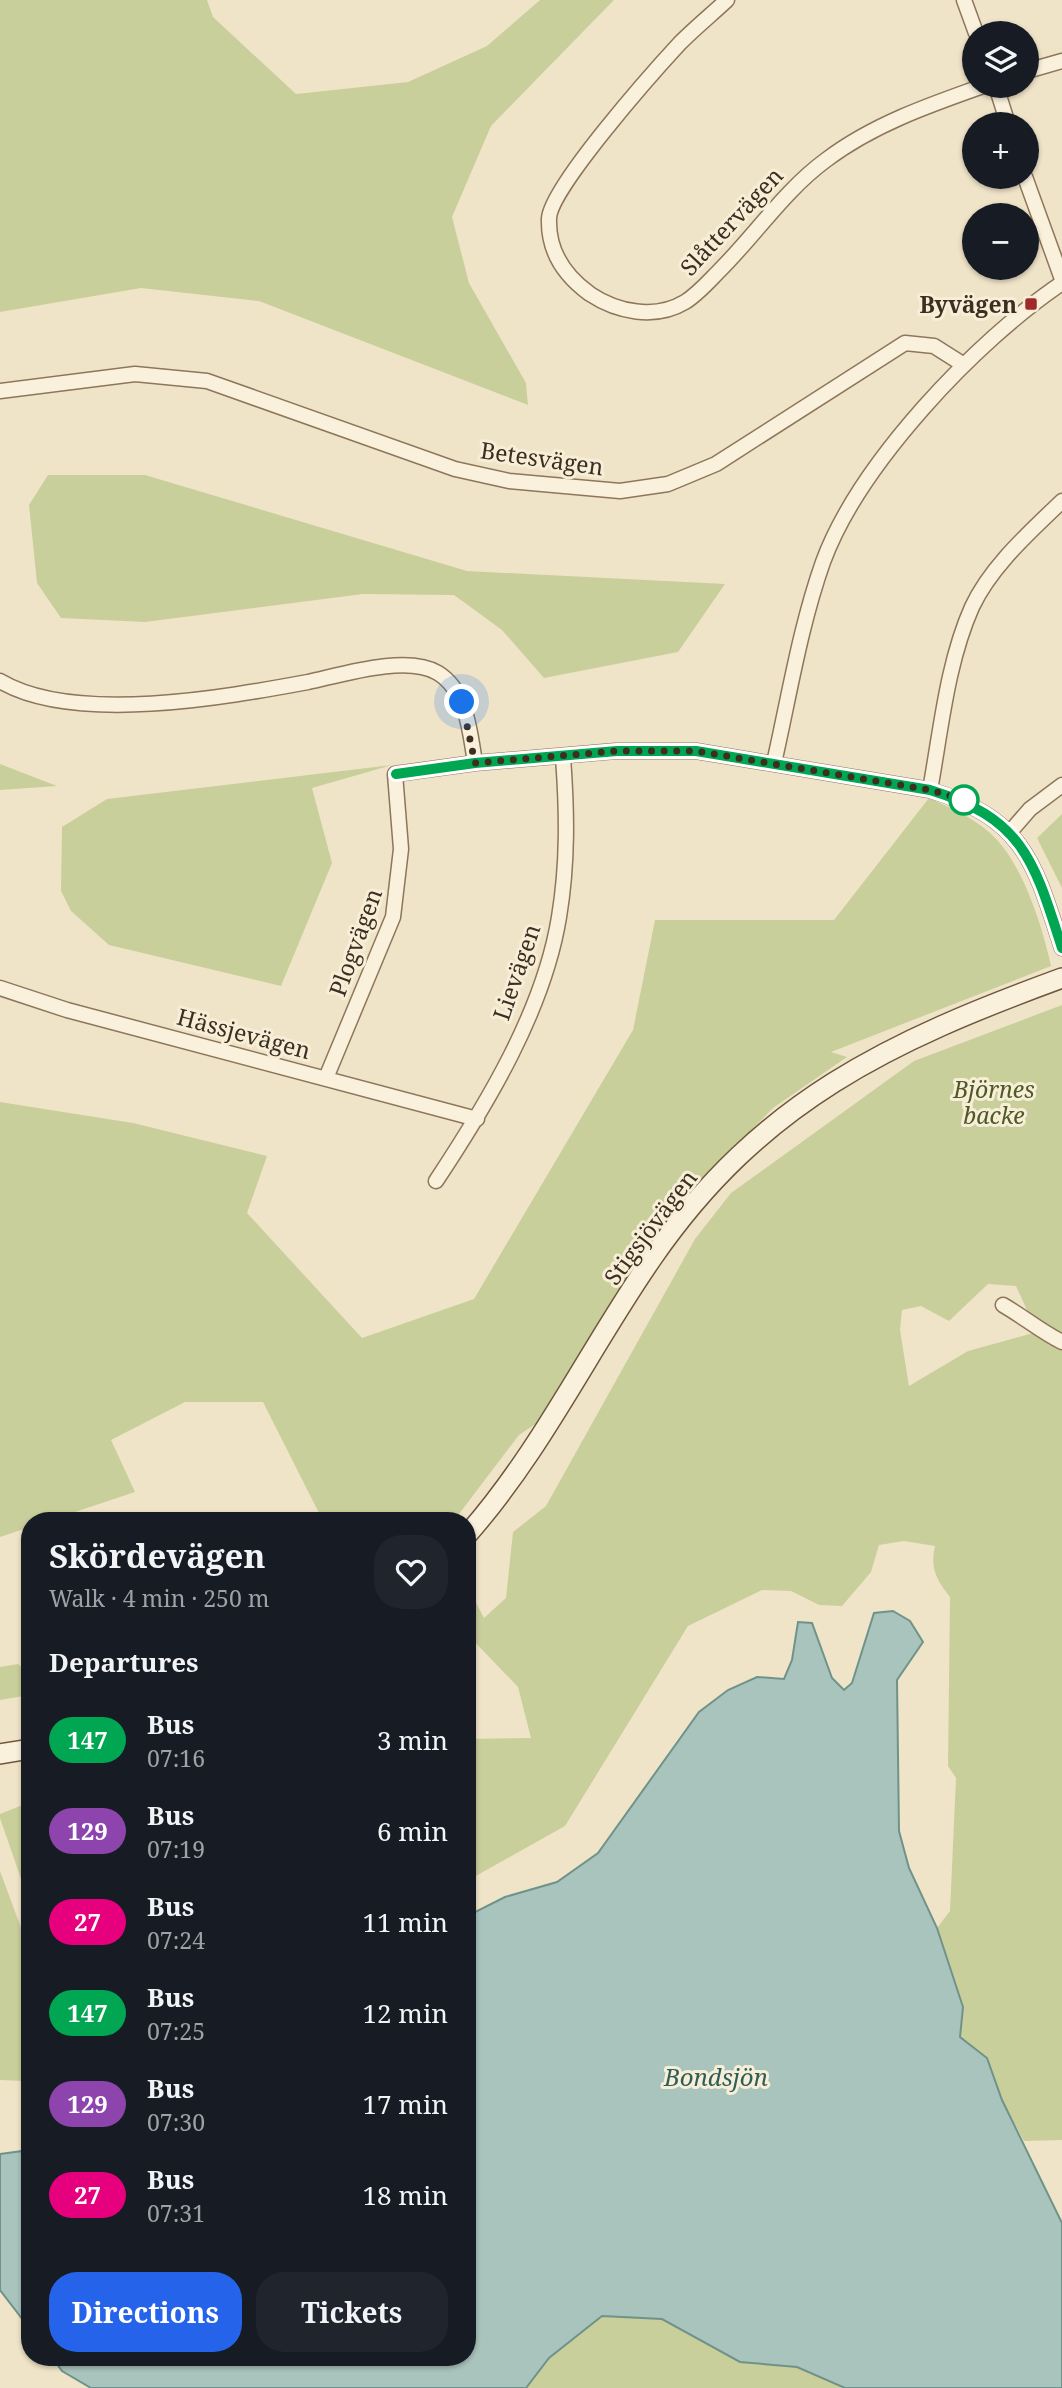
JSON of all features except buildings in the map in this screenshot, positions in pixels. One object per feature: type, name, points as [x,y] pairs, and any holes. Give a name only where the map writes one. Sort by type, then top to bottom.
[{"type":"main road","name":"Stigsjövägen","points":[[476,1523],[545,1433],[652,1258],[682,1217],[747,1148],[814,1094],[870,1059],[932,1028],[1062,978]]},
{"type":"main road","points":[[0,1754],[21,1750]]},
{"type":"street","name":"Slåttervägen","points":[[727,0],[681,42],[595,146],[550,207],[550,242],[573,281],[613,307],[636,312],[660,312],[685,302],[708,281],[798,182],[828,157],[902,117],[962,94]]},
{"type":"street","points":[[964,0],[972,21]]},
{"type":"street","points":[[1039,68],[1062,61]]},
{"type":"street","points":[[774,763],[811,603],[836,531],[875,469],[964,365],[1015,318],[1062,281],[1029,189]]},
{"type":"street","name":"Betesvägen","points":[[0,391],[135,374],[206,381],[455,469],[509,481],[620,491],[668,484],[716,464],[905,343],[934,346],[964,365]]},
{"type":"street","points":[[930,790],[954,666],[973,606],[990,578],[1062,501]]},
{"type":"street","points":[[0,681],[34,695],[66,700],[143,704],[206,700],[381,668],[420,666],[438,673],[462,702],[475,763],[617,751],[696,751],[930,790],[964,800],[1010,832],[1040,878],[1062,948]]},
{"type":"street","name":"Lievägen","points":[[436,1181],[477,1119],[529,1011],[559,919],[567,816],[564,757]]},
{"type":"street","name":"Plogvägen","points":[[326,1077],[393,916],[401,849],[396,774],[475,763]]},
{"type":"street","points":[[1010,832],[1030,809],[1062,785]]},
{"type":"street","name":"Hässjevägen","points":[[0,988],[67,1010],[477,1119]]},
{"type":"street","points":[[1003,1305],[1023,1317],[1033,1328],[1062,1342]]},
{"type":"green space","points":[[0,0],[207,0],[213,17],[296,94],[408,82],[487,46],[540,0],[614,0],[491,126],[452,217],[469,283],[526,383],[528,405],[259,301],[141,288],[0,312]]},
{"type":"green space","points":[[48,475],[145,475],[467,571],[725,584],[678,652],[544,678],[502,630],[454,595],[363,594],[145,622],[61,618],[37,583],[29,505]]},
{"type":"green space","points":[[0,764],[57,786],[0,790]]},
{"type":"green space","points":[[392,765],[312,788],[332,863],[281,986],[109,945],[71,911],[61,891],[62,827],[107,799]]},
{"type":"green space","points":[[929,798],[976,822],[990,833],[1012,860],[1029,895],[1051,966],[831,1052],[847,1057],[773,1108],[704,1178],[543,1419],[519,1435],[461,1512],[318,1512],[263,1402],[185,1402],[111,1440],[135,1492],[75,1512],[21,1512],[21,1530],[0,1537],[0,1102],[133,1123],[267,1156],[247,1213],[362,1338],[474,1299],[633,1030],[655,920],[834,920]]},
{"type":"green space","points":[[1062,814],[1062,888],[1037,838]]},
{"type":"green space","name":"Björnes backe","points":[[1062,1005],[1062,2140],[1024,2141],[1002,2100],[987,2058],[960,2037],[963,2007],[937,1928],[950,1911],[956,1778],[948,1766],[950,1597],[935,1573],[935,1546],[904,1541],[879,1545],[871,1572],[842,1606],[819,1605],[791,1591],[762,1590],[688,1626],[565,1826],[476,1876],[476,1739],[531,1738],[518,1687],[476,1643],[476,1602],[484,1618],[506,1598],[513,1532],[546,1506],[695,1239],[731,1193],[914,1061]],"holes":[[[988,1284],[1016,1286],[1037,1332],[968,1351],[909,1386],[900,1330],[902,1310],[921,1306],[949,1321]]]},
{"type":"green space","points":[[18,1664],[21,1667],[21,1696],[0,1700],[0,1667]]},
{"type":"green space","points":[[21,1806],[21,1879],[0,1818],[0,1814]]},
{"type":"green space","points":[[0,1871],[21,1928],[21,2081],[0,2080]]},
{"type":"green space","points":[[602,2316],[662,2319],[740,2362],[797,2367],[845,2388],[526,2388],[549,2358]]},
{"type":"water","name":"Bondsjön","points":[[893,1611],[910,1621],[923,1642],[897,1680],[899,1831],[909,1868],[937,1928],[963,2007],[960,2037],[987,2058],[1002,2100],[1062,2223],[1062,2388],[845,2388],[797,2367],[740,2362],[662,2319],[602,2316],[549,2358],[526,2388],[91,2388],[62,2371],[58,2366],[476,2366],[476,1912],[505,1897],[557,1882],[598,1853],[699,1712],[728,1690],[757,1677],[784,1679],[792,1660],[798,1622],[812,1623],[832,1678],[844,1690],[852,1683],[874,1613]]},
{"type":"water","points":[[21,2151],[21,2317],[0,2290],[0,2154]]},
{"type":"bus line","name":"147","points":[[396,774],[475,763],[617,751],[696,751],[930,790],[964,800],[987,813],[1010,832],[1040,878],[1062,948]]},
{"type":"place","name":"Byvägen","points":[[1031,304]]},
{"type":"route","points":[[462,702],[470,727],[475,763],[617,751],[696,751],[930,790],[964,800]]}]
